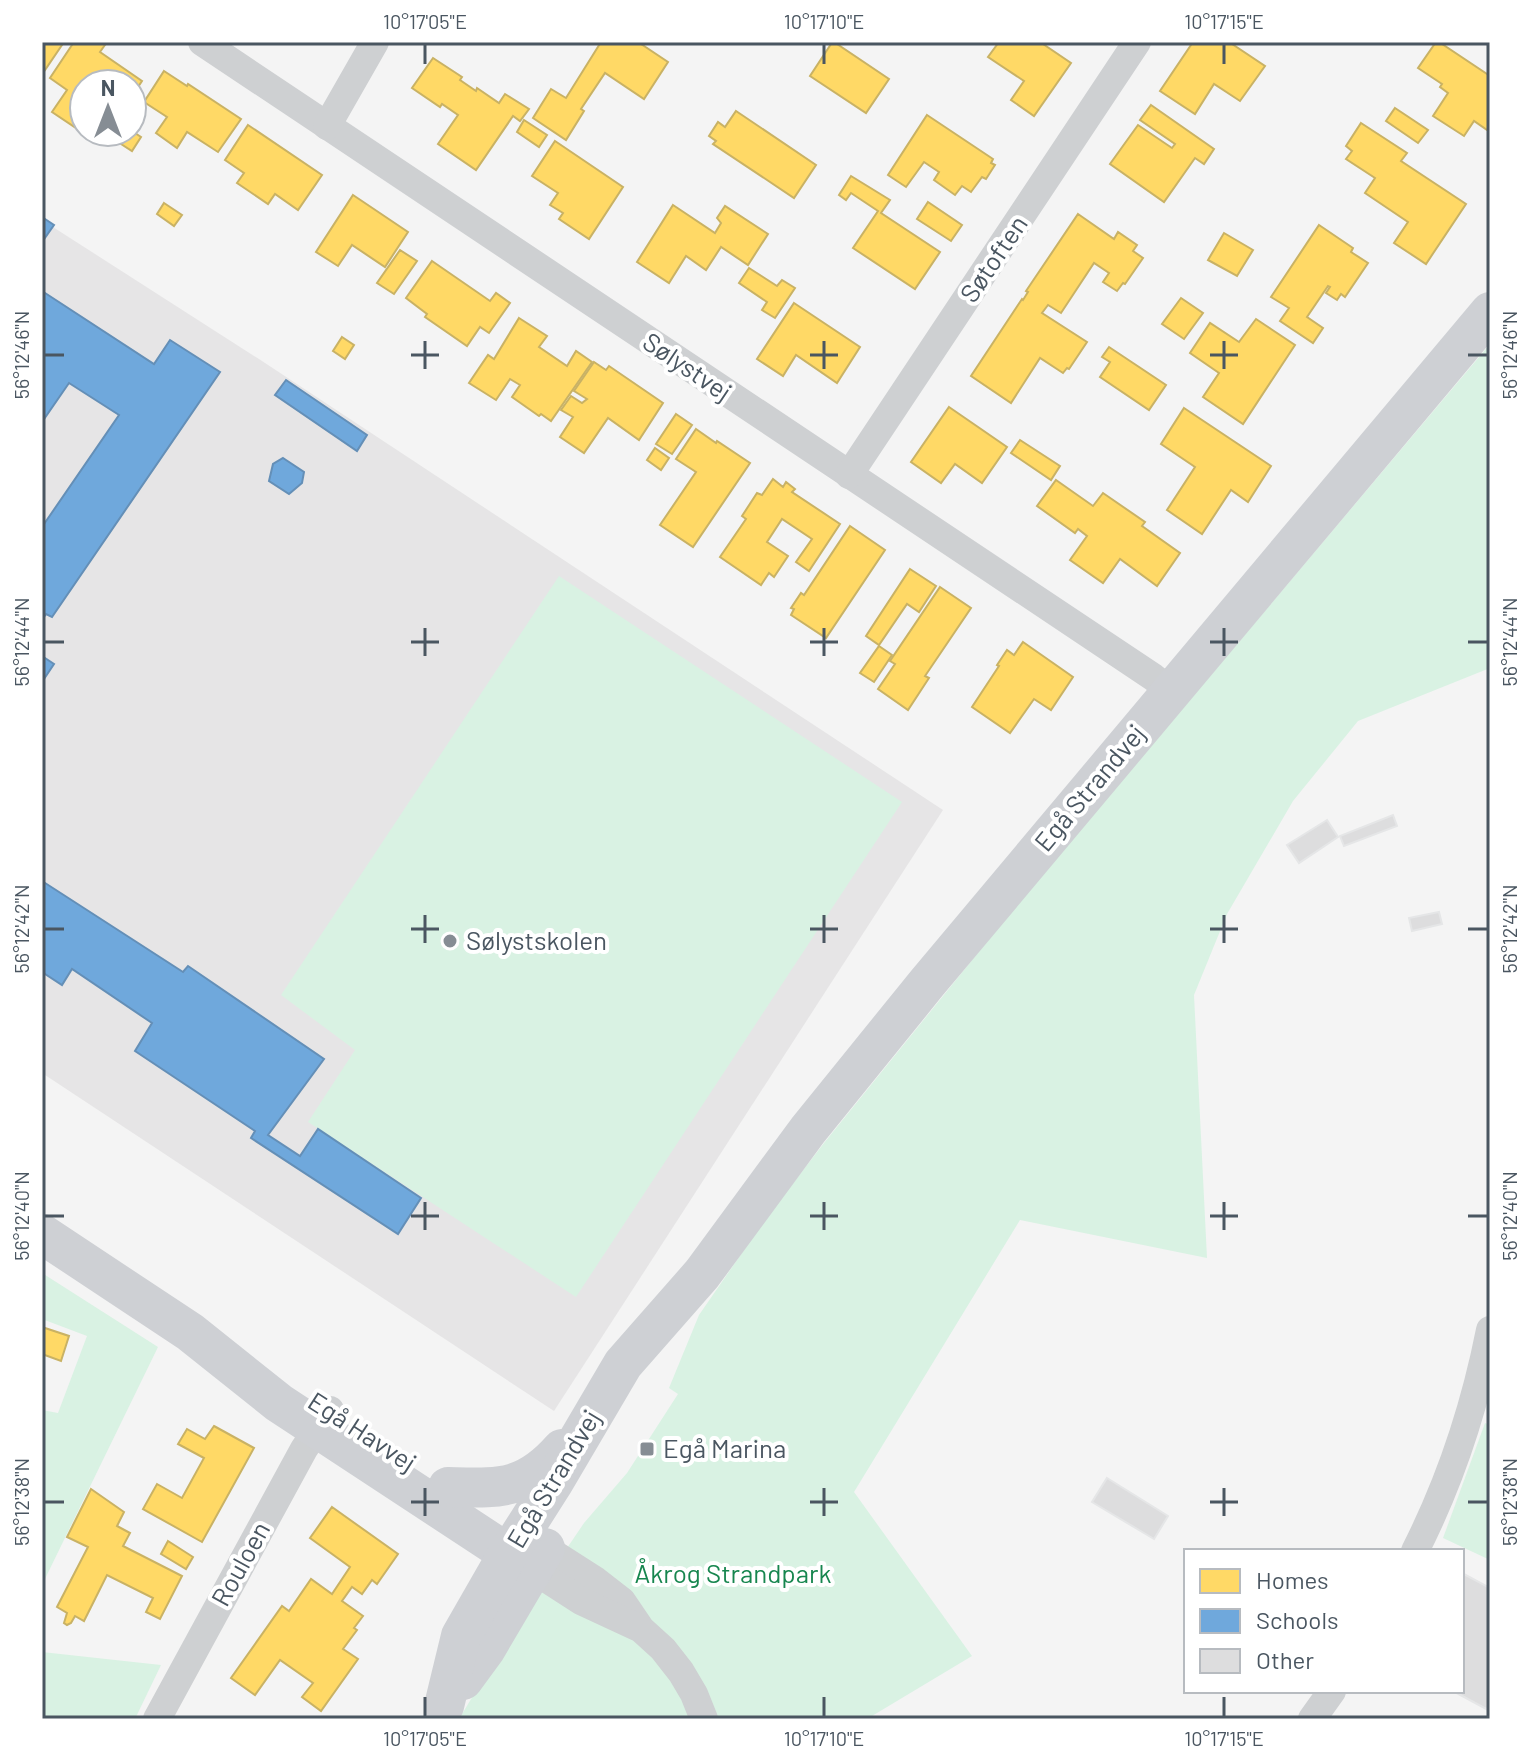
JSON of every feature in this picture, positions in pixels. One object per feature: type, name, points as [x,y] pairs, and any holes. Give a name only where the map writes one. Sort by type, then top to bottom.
[{"type":"street","name":"Sølystvej","points":[[202,42],[1172,692]]},
{"type":"street","points":[[327,126],[375,42]]},
{"type":"street","name":"Søtoften","points":[[849,475],[1137,42]]},
{"type":"street","name":"Egå Strandvej","points":[[527,1551],[596,1410],[623,1364],[702,1274],[808,1130],[869,1054],[1490,312]]},
{"type":"street","name":"Egå Havvej","points":[[42,1234],[190,1332],[290,1385],[323,1419],[527,1551]]},
{"type":"street","name":"Egå Strandvej","points":[[441,1713],[461,1636],[527,1551],[569,1509],[702,1274]]},
{"type":"street","points":[[1416,1549],[1451,1468],[1470,1411],[1490,1330]]},
{"type":"street","points":[[448,1487],[502,1487],[532,1476],[551,1461],[596,1410]]},
{"type":"street","name":"Egå Havvej","points":[[323,1419],[448,1487],[527,1551],[581,1601],[641,1629],[663,1649],[681,1672],[704,1719]]},
{"type":"street","name":"Rouloen","points":[[157,1719],[323,1419]]},
{"type":"street","points":[[1312,1719],[1331,1693]]},
{"type":"shaded area","name":"Sølystskolen","points":[[42,220],[262,361],[943,810],[554,1411],[42,1073]]},
{"type":"green space","name":"Åkrog Strandpark","points":[[1490,344],[1490,668],[1358,721],[1293,801],[1227,914],[1194,995],[1207,1258],[1020,1220],[854,1492],[972,1656],[867,1719],[459,1719],[523,1613],[584,1523],[627,1473],[678,1394],[669,1388],[699,1315],[764,1221],[1011,912]]},
{"type":"green space","points":[[559,576],[902,802],[576,1297],[308,1122],[355,1050],[281,995]]},
{"type":"green space","points":[[42,1273],[158,1347],[42,1585],[42,1410],[58,1413],[87,1336],[42,1319]]},
{"type":"green space","points":[[1485,1423],[1490,1425],[1490,1560],[1443,1538]]},
{"type":"green space","points":[[42,1652],[161,1665],[135,1719],[42,1719]]},
{"type":"building: Homes","points":[[42,42],[64,42],[45,70],[42,68]]},
{"type":"building: Homes","points":[[74,42],[107,42],[100,52],[123,68],[68,68],[68,123],[52,112],[67,90],[50,78]]},
{"type":"building: Homes","points":[[601,42],[638,42],[668,62],[644,99],[605,73],[581,109],[584,111],[566,140],[533,118],[551,89],[566,98]]},
{"type":"building: Homes","points":[[828,42],[834,42],[889,79],[866,113],[810,76],[831,44]]},
{"type":"building: Homes","points":[[999,42],[1040,42],[1071,63],[1034,116],[1011,100],[1024,81],[988,57]]},
{"type":"building: Homes","points":[[1193,42],[1229,42],[1265,66],[1240,101],[1214,84],[1195,114],[1160,91]]},
{"type":"building: Homes","points":[[1436,42],[1490,76],[1490,132],[1474,121],[1464,136],[1433,116],[1448,93],[1440,87],[1442,84],[1418,68]]},
{"type":"building: Homes","points":[[433,58],[462,77],[460,80],[476,91],[477,88],[499,103],[505,94],[529,109],[520,121],[513,116],[476,170],[438,144],[458,115],[412,88]]},
{"type":"building: Homes","points":[[164,71],[241,119],[218,152],[187,132],[177,148],[156,133],[167,117],[148,105],[148,96]]},
{"type":"building: Homes","points":[[1151,105],[1214,149],[1204,164],[1195,158],[1164,202],[1110,164],[1138,125],[1172,148],[1175,144],[1140,120]]},
{"type":"building: Homes","points":[[1395,108],[1428,130],[1418,143],[1386,121]]},
{"type":"building: Homes","points":[[736,111],[816,165],[794,198],[713,144],[716,141],[709,136],[718,122],[725,127]]},
{"type":"building: Homes","points":[[927,115],[993,159],[991,163],[995,165],[986,179],[982,177],[971,192],[962,186],[955,195],[934,180],[939,172],[924,162],[906,187],[888,175]]},
{"type":"building: Homes","points":[[524,120],[547,135],[539,147],[517,132]]},
{"type":"building: Homes","points":[[1361,123],[1407,153],[1401,161],[1466,204],[1426,264],[1394,243],[1408,222],[1365,193],[1375,178],[1346,159],[1352,151],[1346,146]]},
{"type":"building: Homes","points":[[248,125],[322,175],[298,210],[275,194],[268,204],[237,183],[244,173],[225,160]]},
{"type":"building: Homes","points":[[555,141],[623,187],[589,239],[559,219],[563,213],[550,205],[558,193],[532,176]]},
{"type":"building: Homes","points":[[851,176],[890,200],[881,213],[940,252],[915,289],[853,248],[878,211],[851,193],[846,200],[839,195]]},
{"type":"building: Homes","points":[[353,195],[408,232],[385,267],[352,245],[338,266],[316,252]]},
{"type":"building: Homes","points":[[928,202],[962,225],[951,241],[917,219]]},
{"type":"building: Homes","points":[[164,203],[182,215],[174,226],[157,214]]},
{"type":"building: Homes","points":[[673,205],[715,233],[721,223],[717,218],[725,206],[768,234],[748,265],[721,247],[706,270],[686,256],[669,283],[637,262]]},
{"type":"building: Homes","points":[[1078,214],[1114,239],[1118,232],[1137,245],[1133,251],[1143,258],[1117,291],[1103,282],[1109,273],[1094,263],[1061,313],[1048,305],[1042,313],[1087,342],[1063,373],[1040,358],[1011,403],[971,376]]},
{"type":"building: Homes","points":[[1319,225],[1353,248],[1351,252],[1368,263],[1345,297],[1341,294],[1337,300],[1326,293],[1328,286],[1307,317],[1323,328],[1313,343],[1280,321],[1289,308],[1271,297]]},
{"type":"building: Homes","points":[[1224,233],[1253,250],[1237,276],[1208,260]]},
{"type":"building: Homes","points":[[400,250],[417,261],[394,294],[377,283]]},
{"type":"building: Homes","points":[[432,261],[490,301],[496,293],[510,303],[489,333],[480,327],[467,346],[425,317],[427,314],[406,298]]},
{"type":"building: Homes","points":[[749,268],[777,286],[782,280],[795,288],[775,318],[762,310],[767,302],[739,283]]},
{"type":"building: Homes","points":[[1181,298],[1203,313],[1184,339],[1162,324]]},
{"type":"building: Homes","points":[[794,303],[860,347],[837,383],[796,355],[783,376],[757,359]]},
{"type":"building: Homes","points":[[519,318],[547,336],[539,347],[567,366],[576,351],[592,362],[551,421],[512,397],[520,385],[510,379],[496,400],[469,383],[488,355],[494,359]]},
{"type":"building: Homes","points":[[1256,319],[1295,345],[1243,424],[1203,397],[1219,373],[1190,353],[1210,323],[1239,342]]},
{"type":"building: Homes","points":[[342,337],[354,345],[345,359],[333,351]]},
{"type":"building: Homes","points":[[1109,347],[1166,385],[1149,410],[1100,377],[1110,362],[1102,357]]},
{"type":"building: Homes","points":[[594,362],[606,370],[609,366],[663,403],[639,440],[608,418],[584,453],[560,437],[573,417],[561,410],[571,396],[582,403],[587,399],[574,391]]},
{"type":"building: Homes","points":[[949,407],[1007,447],[982,483],[955,464],[941,483],[911,462]]},
{"type":"building: Homes","points":[[1184,408],[1271,466],[1248,502],[1231,490],[1202,534],[1167,510],[1195,467],[1161,444]]},
{"type":"building: Homes","points":[[676,414],[692,425],[672,454],[656,444]]},
{"type":"building: Homes","points":[[696,429],[750,463],[693,547],[660,525],[696,472],[676,459]]},
{"type":"building: Homes","points":[[1020,440],[1060,466],[1051,480],[1011,453]]},
{"type":"building: Homes","points":[[655,448],[669,458],[661,470],[647,460]]},
{"type":"building: Homes","points":[[773,479],[783,487],[786,482],[795,489],[792,492],[840,524],[809,571],[796,562],[812,539],[782,519],[767,542],[788,556],[774,577],[769,573],[761,585],[720,557],[746,519],[742,516],[757,493],[762,495]]},
{"type":"building: Homes","points":[[1056,480],[1093,506],[1103,493],[1145,522],[1142,526],[1180,553],[1157,586],[1120,559],[1103,583],[1070,560],[1087,536],[1078,529],[1075,533],[1037,506]]},
{"type":"building: Homes","points":[[850,526],[885,550],[826,638],[791,615],[794,609],[791,608],[801,593],[804,595]]},
{"type":"building: Homes","points":[[910,569],[936,586],[919,612],[907,604],[879,645],[866,636]]},
{"type":"building: Homes","points":[[940,587],[971,608],[925,676],[929,678],[908,710],[878,689],[895,664],[890,661]]},
{"type":"building: Homes","points":[[1023,642],[1073,677],[1051,710],[1034,699],[1010,733],[972,707],[1007,650],[1014,655]]},
{"type":"building: Homes","points":[[879,646],[892,655],[874,682],[860,673]]},
{"type":"building: Homes","points":[[42,1327],[69,1336],[61,1361],[42,1354]]},
{"type":"building: Homes","points":[[214,1426],[254,1448],[202,1542],[143,1509],[157,1484],[182,1498],[204,1458],[178,1444],[187,1429],[205,1439]]},
{"type":"building: Homes","points":[[91,1489],[124,1512],[117,1526],[130,1533],[123,1546],[182,1576],[160,1619],[146,1612],[153,1598],[107,1575],[84,1621],[75,1616],[71,1623],[64,1623],[67,1613],[57,1607],[88,1547],[67,1537]]},
{"type":"building: Homes","points":[[332,1507],[398,1554],[377,1584],[372,1580],[362,1594],[352,1587],[342,1601],[363,1616],[343,1649],[358,1659],[321,1711],[302,1697],[313,1683],[280,1660],[255,1695],[231,1678],[282,1606],[289,1611],[311,1579],[332,1594],[350,1567],[310,1538]]},
{"type":"building: Homes","points":[[168,1541],[193,1557],[186,1569],[161,1554]]},
{"type":"building: Schools","points":[[42,217],[54,225],[42,242]]},
{"type":"building: Schools","points":[[42,291],[154,364],[170,340],[220,372],[52,617],[46,614],[42,620],[42,527],[119,415],[69,383],[42,422]]},
{"type":"building: Schools","points":[[286,380],[367,435],[357,451],[275,395]]},
{"type":"building: Schools","points":[[283,458],[304,472],[302,483],[289,494],[269,481],[273,464]]},
{"type":"building: Schools","points":[[42,656],[54,664],[42,682]]},
{"type":"building: Schools","points":[[42,881],[183,972],[188,966],[324,1059],[268,1135],[300,1156],[318,1129],[421,1198],[398,1234],[251,1138],[255,1131],[135,1051],[152,1023],[72,969],[62,985],[42,972]]},
{"type":"building: Other","points":[[1393,815],[1397,826],[1344,846],[1340,836]]},
{"type":"building: Other","points":[[1327,820],[1338,837],[1299,863],[1287,845]]},
{"type":"building: Other","points":[[1439,912],[1442,924],[1412,931],[1409,918]]},
{"type":"building: Other","points":[[1107,1478],[1168,1516],[1154,1539],[1092,1502]]},
{"type":"building: Other","points":[[1464,1574],[1490,1588],[1490,1711],[1457,1693],[1464,1693]]},
{"type":"place","name":"Sølystskolen","points":[[450,941]]},
{"type":"place","name":"Egå Marina","points":[[647,1449]]}]
